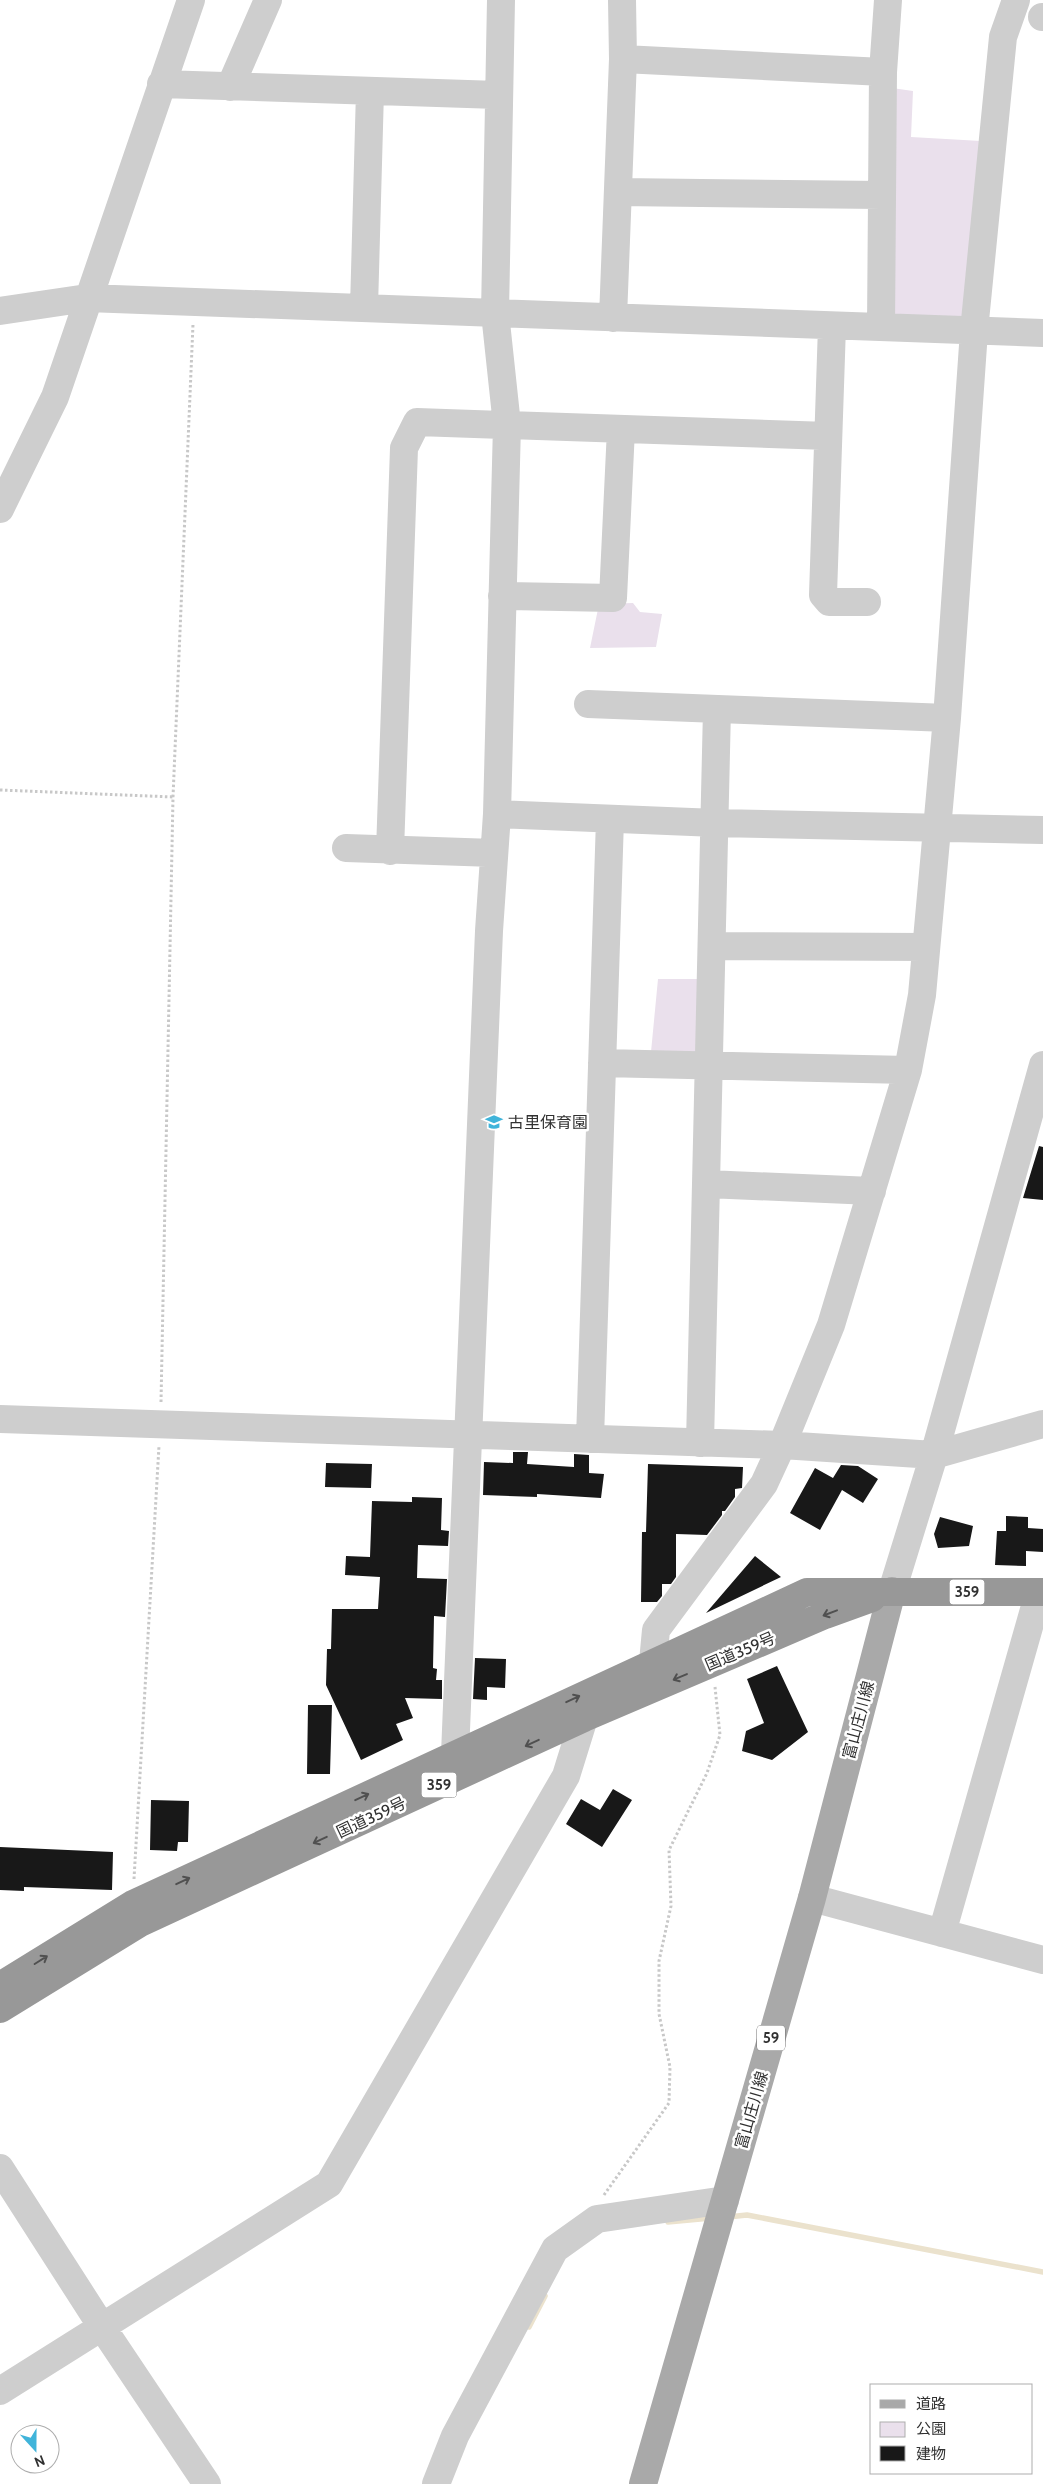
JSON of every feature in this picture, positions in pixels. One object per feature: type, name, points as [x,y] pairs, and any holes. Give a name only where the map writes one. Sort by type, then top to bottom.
[{"type":"highway","name":"国道359号","points":[[0,2009],[140,1922],[584,1718],[825,1615],[892,1591]]},
{"type":"highway","name":"国道359号","points":[[0,1986],[133,1904],[806,1592],[1041,1592]]},
{"type":"main road","name":"富山庄川線","points":[[643,2484],[812,1898],[892,1591]]},
{"type":"street","points":[[0,509],[55,397],[87,298],[191,0]]},
{"type":"street","points":[[230,88],[268,0]]},
{"type":"street","points":[[454,1754],[488,951],[497,814],[507,425],[495,313],[500,0]]},
{"type":"street","points":[[613,318],[623,59],[622,0]]},
{"type":"street","points":[[880,327],[883,72],[888,0]]},
{"type":"street","points":[[653,1662],[656,1630],[764,1484],[782,1445],[832,1324],[908,1070],[922,995],[947,718],[974,331],[1003,37],[1009,4]]},
{"type":"street","points":[[623,59],[883,72]]},
{"type":"street","points":[[161,84],[230,88],[498,95]]},
{"type":"street","points":[[364,308],[370,91]]},
{"type":"street","points":[[618,192],[882,195]]},
{"type":"street","points":[[0,311],[87,298],[1043,334]]},
{"type":"street","points":[[832,326],[823,595],[829,602],[867,602]]},
{"type":"street","points":[[390,850],[404,448],[417,422],[828,436]]},
{"type":"street","points":[[502,596],[613,598],[621,429]]},
{"type":"street","points":[[588,704],[947,718]]},
{"type":"street","points":[[700,1443],[718,709]]},
{"type":"street","points":[[497,814],[716,823],[1043,830]]},
{"type":"street","points":[[590,1439],[610,818]]},
{"type":"street","points":[[346,848],[494,853]]},
{"type":"street","points":[[713,946],[926,947]]},
{"type":"street","points":[[602,1063],[908,1070]]},
{"type":"street","points":[[892,1591],[934,1455],[1043,1065]]},
{"type":"street","points":[[707,1184],[872,1191]]},
{"type":"street","points":[[0,1419],[782,1445],[934,1455],[1043,1424]]},
{"type":"street","points":[[942,1933],[1015,1670],[1041,1592]]},
{"type":"street","points":[[0,2391],[330,2184],[566,1776],[584,1718]]},
{"type":"street","points":[[812,1898],[1043,1960]]},
{"type":"street","points":[[0,2168],[102,2327],[207,2484]]},
{"type":"street","points":[[436,2484],[454,2436],[555,2249],[597,2219],[725,2200]]},
{"type":"path","points":[[133,1904],[160,1425],[173,797],[194,302]]},
{"type":"path","points":[[0,790],[173,797]]},
{"type":"path","points":[[600,2200],[669,2103],[670,2067],[659,2014],[658,1961],[671,1906],[668,1850],[707,1773],[720,1736],[711,1664]]},
{"type":"green space","points":[[892,88],[913,91],[911,137],[981,141],[965,322],[888,318]]},
{"type":"green space","points":[[633,603],[640,612],[662,614],[656,647],[590,648],[599,604]]},
{"type":"green space","points":[[658,979],[701,979],[698,1053],[651,1052]]},
{"type":"building","points":[[1039,1146],[1043,1147],[1043,1200],[1023,1198]]},
{"type":"building","points":[[513,1452],[528,1452],[527,1464],[574,1467],[574,1454],[589,1455],[589,1473],[604,1474],[601,1498],[537,1494],[537,1497],[483,1495],[484,1462],[513,1463]]},
{"type":"building","points":[[326,1463],[372,1464],[371,1488],[325,1487]]},
{"type":"building","points":[[648,1464],[743,1467],[742,1488],[735,1489],[735,1497],[725,1511],[722,1511],[722,1515],[707,1535],[676,1534],[676,1577],[671,1584],[662,1584],[662,1596],[657,1602],[641,1602],[642,1532],[646,1532]]},
{"type":"building","points":[[841,1465],[858,1466],[878,1479],[863,1503],[842,1490],[820,1530],[790,1513],[815,1468],[833,1478]]},
{"type":"building","points":[[412,1497],[442,1498],[441,1530],[449,1531],[448,1546],[418,1545],[417,1578],[447,1579],[445,1617],[434,1616],[433,1668],[437,1669],[436,1680],[442,1680],[442,1699],[405,1698],[413,1718],[396,1724],[403,1740],[361,1760],[326,1685],[327,1649],[331,1649],[332,1609],[378,1609],[380,1577],[345,1575],[346,1556],[370,1557],[372,1501],[412,1502]]},
{"type":"building","points":[[1006,1516],[1028,1517],[1028,1528],[1043,1529],[1043,1552],[1026,1551],[1026,1566],[995,1565],[997,1531],[1006,1531]]},
{"type":"building","points":[[940,1517],[973,1526],[969,1546],[938,1548],[934,1534]]},
{"type":"building","points":[[755,1556],[781,1577],[706,1613]]},
{"type":"building","points":[[475,1658],[506,1659],[505,1688],[487,1687],[487,1700],[473,1699]]},
{"type":"building","points":[[777,1666],[808,1732],[772,1760],[742,1751],[746,1731],[764,1723],[747,1679]]},
{"type":"building","points":[[308,1705],[332,1705],[330,1774],[307,1774]]},
{"type":"building","points":[[613,1789],[632,1800],[602,1847],[566,1824],[581,1799],[600,1810]]},
{"type":"building","points":[[151,1800],[189,1801],[188,1842],[178,1842],[177,1851],[150,1850]]},
{"type":"building","points":[[0,1847],[113,1852],[112,1890],[24,1887],[24,1891],[0,1890]]},
{"type":"waterway","points":[[728,2217],[747,2215],[1043,2272]]},
{"type":"waterway","points":[[668,2222],[711,2218]]},
{"type":"waterway","points":[[529,2327],[545,2296]]},
{"type":"place","name":"古里保育園","points":[[494,1122]]}]
